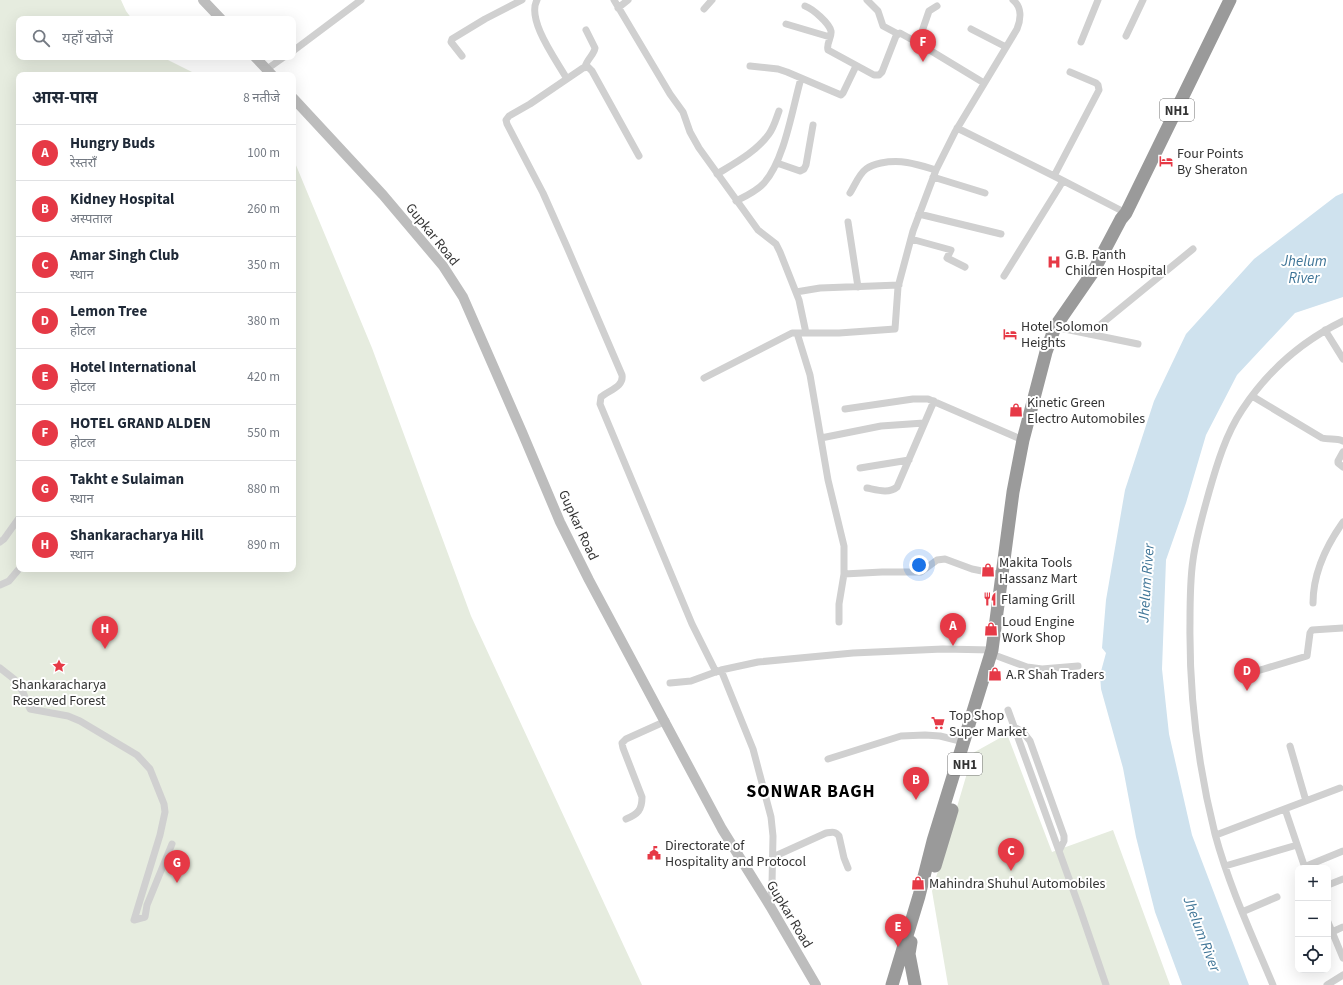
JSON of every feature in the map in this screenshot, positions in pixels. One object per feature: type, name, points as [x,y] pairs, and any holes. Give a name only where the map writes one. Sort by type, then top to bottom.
[{"type":"highway","name":"NH1","points":[[1123,215],[1225,0]]},
{"type":"highway","name":"NH1","points":[[892,985],[943,838],[994,653],[1009,513],[1023,440],[1046,352],[1055,327],[1099,262],[1230,0]]},
{"type":"highway","name":"NH1","points":[[911,931],[933,841],[994,653]]},
{"type":"highway","points":[[906,948],[915,985]]},
{"type":"main road","points":[[203,0],[217,16]]},
{"type":"main road","points":[[259,60],[269,72]]},
{"type":"main road","name":"Gupkar Road","points":[[296,101],[383,196],[433,254],[443,266],[462,297],[524,436],[560,522],[589,580],[666,721],[722,829],[770,906],[816,985]]},
{"type":"street","points":[[296,49],[361,0]]},
{"type":"street","points":[[462,56],[451,42],[452,39],[485,19],[522,0]]},
{"type":"street","points":[[537,0],[534,14],[537,23],[546,44],[567,79]]},
{"type":"street","points":[[614,0],[666,87],[684,112],[693,140],[758,230],[776,244],[796,292],[806,333]]},
{"type":"street","points":[[618,8],[628,0]]},
{"type":"street","points":[[704,9],[712,0]]},
{"type":"street","points":[[866,0],[878,11],[883,26],[918,43],[984,83]]},
{"type":"street","points":[[1081,42],[1098,0]]},
{"type":"street","points":[[1126,36],[1143,0]]},
{"type":"street","points":[[704,378],[786,335],[797,333],[839,333],[895,329],[899,286],[911,239],[934,173],[957,128],[1017,29],[1020,22],[1020,16],[1015,1]]},
{"type":"street","points":[[805,6],[813,10],[831,32],[827,44],[828,50],[874,76],[880,74],[898,34]]},
{"type":"street","points":[[918,43],[929,11],[937,6]]},
{"type":"street","points":[[786,24],[830,36]]},
{"type":"street","points":[[971,29],[1006,47]]},
{"type":"street","points":[[586,30],[595,48],[585,67],[530,104],[509,116],[506,122],[543,193],[622,375],[623,379],[621,383],[605,393],[601,397],[600,404],[692,624],[719,671],[745,727],[761,776],[771,817],[773,857],[770,906]]},
{"type":"street","points":[[269,72],[281,60]]},
{"type":"street","points":[[750,66],[778,69],[841,95],[844,93],[856,66]]},
{"type":"street","points":[[585,67],[590,68],[592,71],[639,156]]},
{"type":"street","points":[[1054,176],[1099,90],[1096,83],[1070,72]]},
{"type":"street","points":[[736,201],[753,192],[763,184],[772,172],[786,136],[800,82]]},
{"type":"street","points":[[718,174],[761,144],[770,133],[779,111]]},
{"type":"street","points":[[776,163],[800,170],[805,168],[813,125]]},
{"type":"street","points":[[957,128],[1063,180],[1123,215]]},
{"type":"street","points":[[850,193],[866,169],[878,164],[898,160],[912,163],[984,193]]},
{"type":"street","points":[[1004,276],[1063,180]]},
{"type":"street","points":[[919,214],[1001,234]]},
{"type":"street","points":[[848,222],[858,287]]},
{"type":"street","points":[[911,239],[951,250],[947,258],[965,267]]},
{"type":"street","points":[[1089,334],[1193,249]]},
{"type":"street","points":[[796,292],[815,288],[899,286]]},
{"type":"street","points":[[1273,985],[1242,912],[1225,866],[1216,835],[1198,756],[1189,659],[1190,585],[1199,528],[1212,480],[1226,440],[1241,410],[1265,379],[1293,352],[1325,330],[1343,321]]},
{"type":"street","points":[[1055,327],[1138,344]]},
{"type":"street","points":[[1325,330],[1343,359]]},
{"type":"street","points":[[797,333],[810,375],[828,480],[844,546],[844,574],[839,604],[839,622]]},
{"type":"street","points":[[1252,396],[1322,438],[1329,440],[1339,439],[1343,441]]},
{"type":"street","points":[[845,409],[914,399],[928,399],[1023,440]]},
{"type":"street","points":[[867,488],[885,491],[894,490],[897,487],[934,401]]},
{"type":"street","points":[[821,438],[881,426],[924,423]]},
{"type":"street","points":[[1343,452],[1338,461],[1338,464],[1343,467]]},
{"type":"street","points":[[860,468],[909,460]]},
{"type":"street","points":[[0,542],[4,539],[16,522]]},
{"type":"street","points":[[1313,603],[1314,585],[1320,563],[1336,531],[1343,522]]},
{"type":"street","points":[[844,574],[921,572],[937,560],[945,559],[972,569],[1002,575]]},
{"type":"street","points":[[0,585],[9,581],[16,572]]},
{"type":"street","points":[[1257,671],[1307,656],[1310,633],[1312,630],[1343,628]]},
{"type":"street","points":[[670,684],[691,681],[719,671],[748,664],[853,653],[950,648],[994,653],[1027,667],[1042,668],[1078,666]]},
{"type":"street","points":[[0,668],[14,679],[23,692],[30,710],[68,716],[80,721],[137,754],[150,769],[164,804],[165,812],[160,835],[134,920],[145,917],[147,905],[172,844]]},
{"type":"street","points":[[1008,710],[1106,985]]},
{"type":"street","points":[[626,819],[640,811],[642,797],[622,743],[626,739],[666,721]]},
{"type":"street","points":[[828,759],[901,736],[925,734],[964,742]]},
{"type":"street","points":[[1290,746],[1306,801]]},
{"type":"street","points":[[1216,835],[1340,788]]},
{"type":"street","points":[[1285,809],[1303,865]]},
{"type":"street","points":[[773,857],[826,833],[832,832],[836,833],[838,836],[848,868]]},
{"type":"street","points":[[1225,866],[1297,845]]},
{"type":"street","points":[[1311,865],[1343,851]]},
{"type":"street","points":[[1331,884],[1343,879]]},
{"type":"street","points":[[1242,912],[1277,897]]},
{"type":"street","points":[[1343,927],[1332,932],[1343,958]]},
{"type":"street","points":[[1327,985],[1343,975]]},
{"type":"shaded area","points":[[0,0],[121,0],[130,16],[16,16],[16,60],[168,60],[192,72],[16,72],[16,572],[296,572],[296,165],[372,348],[471,616],[642,985],[0,985]]},
{"type":"shaded area","points":[[1007,734],[1052,852],[1113,830],[1170,985],[948,985],[932,891],[973,753]]},
{"type":"water","name":"Jhelum River","points":[[1343,193],[1343,297],[1295,313],[1237,375],[1206,435],[1186,503],[1166,560],[1162,669],[1169,734],[1192,835],[1249,985],[1182,985],[1155,912],[1136,837],[1123,768],[1101,689],[1100,675],[1106,653],[1102,648],[1106,600],[1125,490],[1154,401],[1186,334],[1254,259],[1336,196]]},
{"type":"place","name":"HOTEL GRAND ALDEN","points":[[923,62]]},
{"type":"place","name":"Four Points By Sheraton","points":[[1166,161]]},
{"type":"place","name":"G.B. Panth Children Hospital","points":[[1054,262]]},
{"type":"place","name":"Hotel Solomon Heights","points":[[1010,334]]},
{"type":"place","name":"Kinetic Green Electro Automobiles","points":[[1016,410]]},
{"type":"place","name":"Makita Tools Hassanz Mart","points":[[988,570]]},
{"type":"place","name":"Flaming Grill","points":[[990,599]]},
{"type":"place","name":"Loud Engine Work Shop","points":[[991,629]]},
{"type":"place","name":"Hungry Buds","points":[[953,646]]},
{"type":"place","name":"Shankaracharya Hill","points":[[105,649]]},
{"type":"place","name":"Shankaracharya Reserved Forest","points":[[59,666]]},
{"type":"place","name":"A.R Shah Traders","points":[[995,674]]},
{"type":"place","name":"Lemon Tree","points":[[1247,691]]},
{"type":"place","name":"Top Shop Super Market","points":[[938,723]]},
{"type":"place","name":"Kidney Hospital","points":[[916,800]]},
{"type":"place","name":"Directorate of Hospitality and Protocol","points":[[654,853]]},
{"type":"place","name":"Amar Singh Club","points":[[1011,871]]},
{"type":"place","name":"Takht e Sulaiman","points":[[177,883]]},
{"type":"place","name":"Mahindra Shuhul Automobiles","points":[[918,883]]},
{"type":"place","name":"Hotel International","points":[[898,947]]},
{"type":"district","name":"SONWAR BAGH","points":[[811,791]]}]
